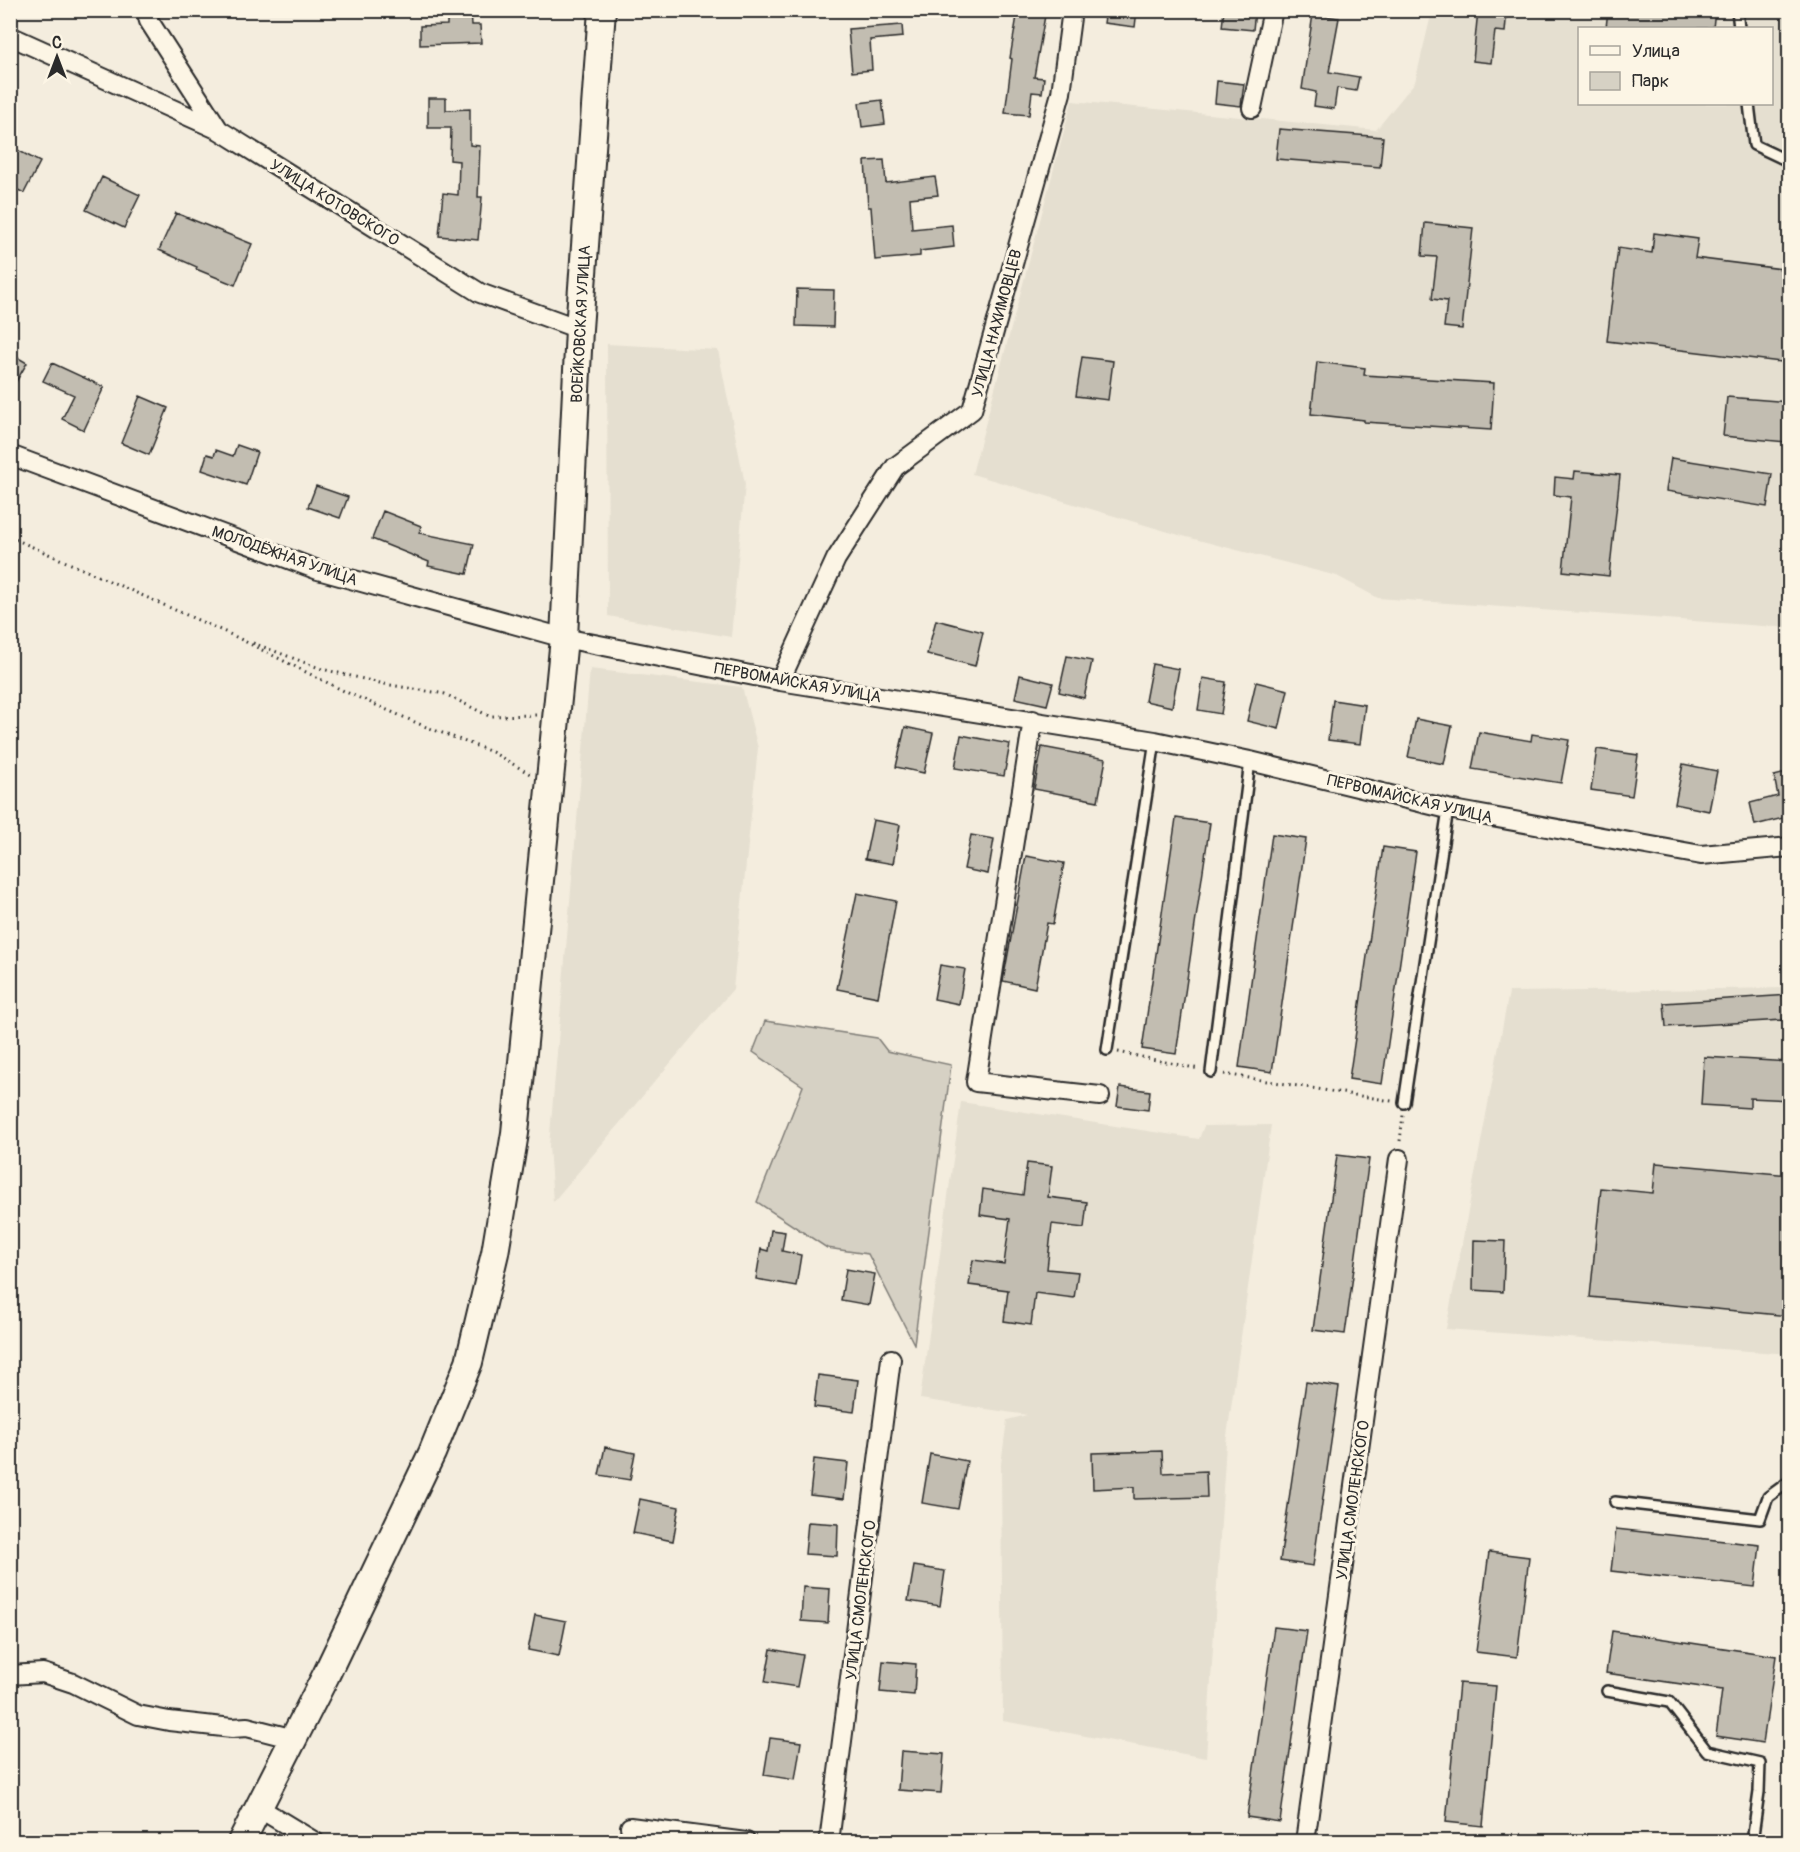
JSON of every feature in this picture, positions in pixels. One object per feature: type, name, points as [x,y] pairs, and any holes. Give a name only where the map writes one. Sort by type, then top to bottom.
[{"type":"main road","name":"ВОЕЙКОВСКАЯ УЛИЦА","points":[[241,1842],[427,1464],[469,1362],[495,1253],[515,1133],[564,638],[579,329],[602,10]]},
{"type":"street","name":"УЛИЦА КОТОВСКОГО","points":[[146,10],[149,21],[219,130],[480,293],[579,329]]},
{"type":"street","name":"УЛИЦА НАХИМОВЦЕВ","points":[[780,681],[836,559],[895,467],[972,410],[1061,93],[1072,10]]},
{"type":"street","points":[[1252,108],[1273,10]]},
{"type":"street","points":[[10,36],[219,130]]},
{"type":"street","name":"МОЛОДЁЖНАЯ УЛИЦА","points":[[10,455],[318,570],[564,638]]},
{"type":"street","name":"ПЕРВОМАЙСКАЯ УЛИЦА","points":[[564,638],[780,681],[1155,741],[1250,761],[1448,809],[1701,855],[1790,847]]},
{"type":"street","points":[[1033,720],[976,1082],[1100,1096]]},
{"type":"street","name":"УЛИЦА СМОЛЕНСКОГО","points":[[1305,1842],[1399,1159]]},
{"type":"street","name":"УЛИЦА СМОЛЕНСКОГО","points":[[829,1842],[891,1359]]},
{"type":"street","points":[[10,1675],[43,1673],[73,1683],[138,1715],[231,1728],[247,1727],[294,1738]]},
{"type":"street","points":[[259,1808],[315,1842]]},
{"type":"street","points":[[630,1827],[746,1842]]},
{"type":"lane","points":[[1737,10],[1739,27]]},
{"type":"lane","points":[[1749,105],[1754,146],[1790,162]]},
{"type":"lane","points":[[1107,1050],[1155,741]]},
{"type":"lane","points":[[1210,1071],[1250,761]]},
{"type":"lane","points":[[1404,1103],[1448,809]]},
{"type":"lane","points":[[1615,1502],[1760,1519],[1768,1497],[1790,1481]]},
{"type":"lane","points":[[1607,1691],[1669,1702],[1707,1751],[1760,1763],[1759,1792],[1752,1842]]},
{"type":"path","points":[[10,537],[234,636],[346,692],[492,752],[549,786]]},
{"type":"path","points":[[234,636],[322,669],[384,684],[445,694],[489,716],[556,715]]},
{"type":"path","points":[[1107,1050],[1210,1071],[1404,1103],[1399,1159]]},
{"type":"shaded area","points":[[1432,11],[1789,11],[1789,628],[1378,598],[1337,576],[1179,535],[972,474],[1072,101],[1376,130],[1415,82]]},
{"type":"shaded area","points":[[607,344],[718,350],[745,484],[731,637],[608,616]]},
{"type":"shaded area","points":[[590,669],[742,687],[758,748],[733,989],[553,1202],[549,1146]]},
{"type":"shaded area","points":[[1789,988],[1789,1354],[1446,1329],[1509,992]]},
{"type":"shaded area","points":[[961,1102],[1199,1139],[1204,1126],[1271,1125],[1226,1443],[1206,1758],[1003,1721],[1001,1464],[1007,1420],[1027,1415],[920,1399]]},
{"type":"green space","points":[[765,1021],[877,1038],[887,1051],[951,1065],[914,1344],[868,1254],[827,1248],[757,1202],[803,1086],[753,1052]]},
{"type":"building","points":[[447,10],[471,10],[472,25],[480,25],[481,43],[420,45],[420,26],[447,25]]},
{"type":"building","points":[[1018,10],[1046,10],[1034,77],[1044,78],[1042,93],[1032,92],[1029,115],[1005,113],[1012,59],[1010,58]]},
{"type":"building","points":[[1106,10],[1137,10],[1135,27],[1104,23]]},
{"type":"building","points":[[1224,10],[1255,10],[1253,30],[1222,27]]},
{"type":"building","points":[[1478,10],[1507,10],[1505,32],[1495,31],[1491,63],[1473,61]]},
{"type":"building","points":[[1608,10],[1715,10],[1713,27],[1606,27]]},
{"type":"building","points":[[1313,14],[1339,18],[1329,72],[1359,77],[1356,91],[1337,88],[1334,109],[1314,106],[1316,92],[1302,89]]},
{"type":"building","points":[[902,25],[903,37],[870,40],[872,70],[852,72],[848,29]]},
{"type":"building","points":[[1217,81],[1244,84],[1241,106],[1215,103]]},
{"type":"building","points":[[428,98],[446,98],[446,110],[470,109],[470,145],[480,146],[478,197],[482,197],[478,240],[439,236],[443,193],[458,195],[459,161],[450,160],[451,128],[428,128]]},
{"type":"building","points":[[882,100],[885,124],[862,127],[859,103]]},
{"type":"building","points":[[1279,129],[1383,137],[1380,167],[1276,159]]},
{"type":"building","points":[[10,146],[40,162],[24,193],[10,186]]},
{"type":"building","points":[[884,160],[886,183],[935,177],[938,195],[910,198],[912,229],[952,225],[954,247],[920,251],[920,256],[875,260],[865,161]]},
{"type":"building","points":[[102,177],[140,195],[124,228],[86,210]]},
{"type":"building","points":[[176,213],[252,244],[235,285],[159,250]]},
{"type":"building","points":[[1425,223],[1473,228],[1462,329],[1444,327],[1447,301],[1432,299],[1437,257],[1422,256]]},
{"type":"building","points":[[1654,233],[1698,239],[1695,258],[1790,270],[1790,363],[1607,341],[1618,248],[1652,253]]},
{"type":"building","points":[[797,289],[834,290],[833,327],[796,326]]},
{"type":"building","points":[[10,353],[27,363],[10,392]]},
{"type":"building","points":[[1082,357],[1113,361],[1108,400],[1076,396]]},
{"type":"building","points":[[1317,362],[1365,368],[1364,375],[1494,383],[1491,430],[1364,422],[1364,420],[1311,414]]},
{"type":"building","points":[[52,363],[104,387],[84,430],[62,419],[74,395],[43,381]]},
{"type":"building","points":[[140,396],[168,408],[149,455],[121,443]]},
{"type":"building","points":[[1727,397],[1789,402],[1786,442],[1723,436]]},
{"type":"building","points":[[237,445],[257,452],[246,485],[202,470],[207,454],[214,456],[216,450],[233,456]]},
{"type":"building","points":[[1671,458],[1772,474],[1767,507],[1666,491]]},
{"type":"building","points":[[1575,471],[1620,475],[1609,576],[1563,571],[1571,497],[1554,495],[1555,477],[1574,479]]},
{"type":"building","points":[[316,486],[348,497],[340,518],[308,507]]},
{"type":"building","points":[[383,511],[421,526],[419,533],[474,544],[467,574],[428,566],[429,562],[372,539]]},
{"type":"building","points":[[936,620],[983,632],[975,666],[927,654]]},
{"type":"building","points":[[1067,656],[1092,661],[1084,698],[1059,692]]},
{"type":"building","points":[[1152,664],[1179,669],[1172,707],[1145,701]]},
{"type":"building","points":[[1020,675],[1053,683],[1047,705],[1015,698]]},
{"type":"building","points":[[1203,678],[1226,682],[1221,714],[1198,710]]},
{"type":"building","points":[[1256,682],[1288,690],[1279,729],[1247,721]]},
{"type":"building","points":[[1333,700],[1365,705],[1360,744],[1328,740]]},
{"type":"building","points":[[1416,719],[1452,726],[1444,764],[1408,757]]},
{"type":"building","points":[[905,727],[933,733],[924,773],[896,767]]},
{"type":"building","points":[[1479,732],[1531,741],[1532,734],[1569,740],[1561,783],[1472,769]]},
{"type":"building","points":[[961,735],[1010,744],[1004,776],[955,768]]},
{"type":"building","points":[[1042,747],[1106,759],[1098,801],[1034,789]]},
{"type":"building","points":[[1597,749],[1638,755],[1632,796],[1591,790]]},
{"type":"building","points":[[1683,764],[1717,771],[1709,811],[1675,804]]},
{"type":"building","points":[[1790,772],[1790,819],[1784,820],[1783,818],[1755,825],[1750,803],[1778,796],[1774,776]]},
{"type":"building","points":[[1176,818],[1210,823],[1176,1054],[1142,1049]]},
{"type":"building","points":[[873,820],[900,825],[893,864],[865,859]]},
{"type":"building","points":[[1272,834],[1306,839],[1272,1072],[1239,1067]]},
{"type":"building","points":[[971,835],[994,839],[988,874],[964,869]]},
{"type":"building","points":[[1383,847],[1416,852],[1382,1084],[1349,1079]]},
{"type":"building","points":[[1026,856],[1064,863],[1053,924],[1047,923],[1035,988],[1003,981]]},
{"type":"building","points":[[857,893],[896,901],[878,997],[837,989]]},
{"type":"building","points":[[940,965],[965,969],[959,1004],[934,999]]},
{"type":"building","points":[[1790,995],[1790,1019],[1666,1027],[1664,1003]]},
{"type":"building","points":[[1704,1057],[1790,1062],[1790,1100],[1750,1098],[1750,1108],[1701,1105]]},
{"type":"building","points":[[1120,1087],[1150,1091],[1148,1110],[1117,1106]]},
{"type":"building","points":[[1337,1155],[1369,1159],[1345,1334],[1313,1330]]},
{"type":"building","points":[[1027,1163],[1052,1166],[1048,1197],[1087,1202],[1084,1228],[1052,1224],[1047,1269],[1078,1272],[1074,1298],[1035,1293],[1031,1325],[1004,1321],[1008,1290],[969,1285],[973,1260],[1004,1264],[1010,1219],[980,1215],[983,1189],[1023,1195]]},
{"type":"building","points":[[1656,1163],[1790,1175],[1790,1316],[1590,1297],[1601,1188],[1653,1193]]},
{"type":"building","points":[[771,1230],[785,1232],[782,1251],[801,1255],[796,1286],[756,1279],[761,1249],[768,1251]]},
{"type":"building","points":[[1474,1240],[1505,1241],[1503,1292],[1473,1290]]},
{"type":"building","points":[[846,1269],[875,1274],[869,1305],[841,1300]]},
{"type":"building","points":[[818,1375],[858,1380],[854,1412],[814,1407]]},
{"type":"building","points":[[1306,1382],[1339,1387],[1313,1566],[1280,1561]]},
{"type":"building","points":[[605,1447],[635,1453],[630,1480],[599,1475]]},
{"type":"building","points":[[1162,1451],[1163,1473],[1206,1471],[1207,1497],[1134,1499],[1134,1487],[1093,1489],[1092,1453]]},
{"type":"building","points":[[930,1454],[967,1461],[958,1509],[922,1503]]},
{"type":"building","points":[[814,1459],[848,1463],[844,1499],[810,1495]]},
{"type":"building","points":[[640,1499],[679,1507],[673,1541],[633,1533]]},
{"type":"building","points":[[808,1522],[838,1524],[837,1556],[805,1554]]},
{"type":"building","points":[[1616,1529],[1760,1545],[1755,1587],[1611,1571]]},
{"type":"building","points":[[1489,1552],[1529,1557],[1517,1657],[1476,1652]]},
{"type":"building","points":[[914,1566],[945,1571],[940,1606],[908,1601]]},
{"type":"building","points":[[803,1587],[830,1589],[828,1623],[801,1621]]},
{"type":"building","points":[[535,1615],[566,1621],[559,1656],[528,1650]]},
{"type":"building","points":[[1274,1627],[1307,1631],[1280,1822],[1247,1817]]},
{"type":"building","points":[[1612,1631],[1776,1656],[1763,1743],[1716,1736],[1722,1690],[1606,1673]]},
{"type":"building","points":[[771,1649],[803,1655],[797,1687],[765,1682]]},
{"type":"building","points":[[883,1661],[916,1664],[914,1695],[880,1692]]},
{"type":"building","points":[[1459,1683],[1496,1686],[1483,1826],[1446,1822]]},
{"type":"building","points":[[770,1738],[801,1742],[795,1780],[764,1775]]},
{"type":"building","points":[[901,1751],[944,1754],[941,1793],[898,1790]]}]
